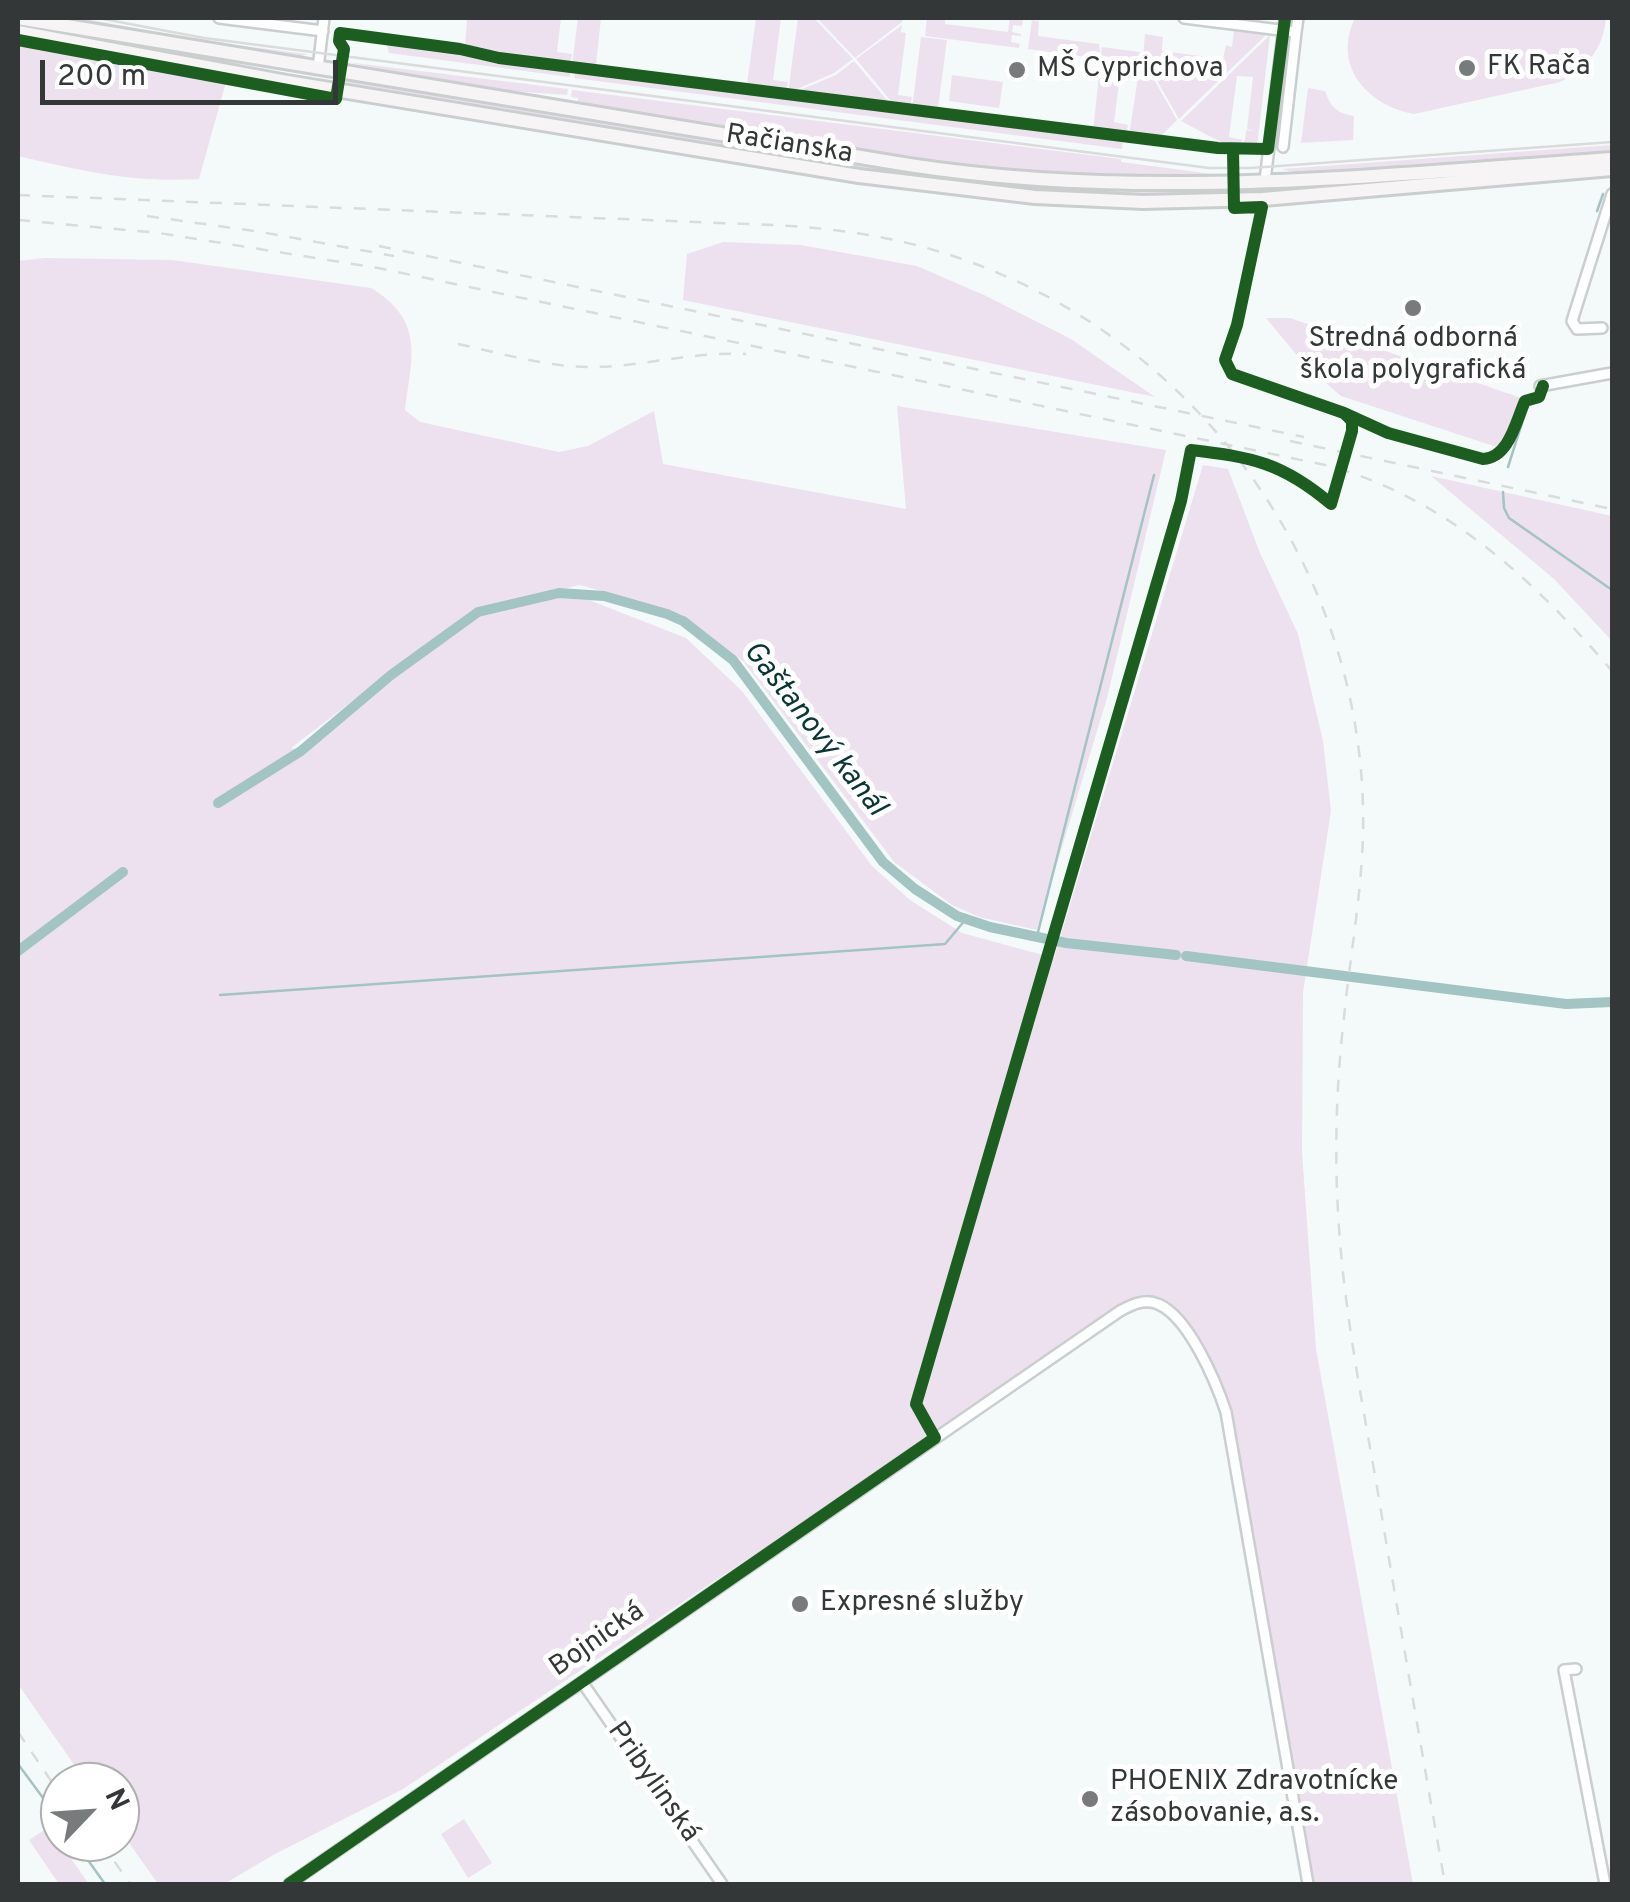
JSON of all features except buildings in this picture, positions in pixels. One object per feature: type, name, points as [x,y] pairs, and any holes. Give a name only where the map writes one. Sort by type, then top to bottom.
[{"type":"main road","name":"Račianska","points":[[18,18],[935,169],[1109,183],[1264,180],[1612,160]]},
{"type":"main road","name":"Račianska","points":[[18,32],[287,82],[958,190],[1124,202],[1263,199],[1612,169]]},
{"type":"main road","points":[[287,82],[318,68],[338,90]]},
{"type":"main road","points":[[1263,199],[1264,180]]},
{"type":"street","points":[[219,18],[323,31]]},
{"type":"street","points":[[318,68],[324,18]]},
{"type":"street","points":[[1184,18],[1296,32]]},
{"type":"street","points":[[1264,180],[1285,18]]},
{"type":"street","points":[[1283,147],[1298,18]]},
{"type":"street","points":[[1602,328],[1577,328],[1572,321],[1612,194]]},
{"type":"street","points":[[1540,386],[1612,372]]},
{"type":"street","name":"Bojnická","points":[[289,1884],[1120,1311],[1141,1302],[1157,1303],[1168,1310],[1192,1339],[1209,1368],[1226,1412],[1308,1884]]},
{"type":"street","points":[[1576,1669],[1564,1670],[1605,1884]]},
{"type":"street","name":"Pribylinská","points":[[582,1682],[722,1884]]},
{"type":"shaded area","points":[[49,18],[81,18],[204,41],[307,54],[299,57]]},
{"type":"shaded area","points":[[467,18],[561,18],[557,52],[572,54],[570,65],[465,48]]},
{"type":"shaded area","points":[[578,18],[601,18],[596,65],[747,84],[756,18],[781,18],[773,80],[788,82],[786,93],[572,65]]},
{"type":"shaded area","points":[[798,18],[814,18],[853,59],[834,73],[788,93]]},
{"type":"shaded area","points":[[817,18],[903,18],[855,58]]},
{"type":"shaded area","points":[[927,18],[945,18],[945,24],[1008,32],[1010,18],[1023,19],[1022,26],[1013,25],[1012,32],[1021,34],[1012,35],[1011,42],[1020,44],[1019,48],[925,36]]},
{"type":"shaded area","name":"FK Rača","points":[[1355,18],[1606,18],[1592,56],[1560,82],[1414,114],[1382,102],[1358,81],[1348,52]]},
{"type":"shaded area","points":[[1032,20],[1039,21],[1038,36],[1099,44],[1101,59],[1028,49]]},
{"type":"shaded area","points":[[902,25],[901,32],[906,33],[898,95],[912,97],[910,108],[895,106],[856,59]]},
{"type":"shaded area","points":[[1234,31],[1266,35],[1179,119],[1143,56],[1145,34],[1163,37],[1162,51],[1223,59],[1226,45],[1232,47]]},
{"type":"shaded area","points":[[1270,35],[1257,147],[1239,147],[1245,140],[1246,130],[1256,131],[1247,129],[1253,77],[1237,76],[1229,137],[1243,140],[1237,147],[1181,121]]},
{"type":"shaded area","points":[[921,37],[947,40],[938,108],[1092,131],[912,109]]},
{"type":"shaded area","points":[[386,42],[570,69],[570,77],[389,53]]},
{"type":"shaded area","points":[[18,46],[226,82],[199,179],[130,177],[18,156]]},
{"type":"shaded area","points":[[1102,47],[1140,52],[1136,62],[1122,61],[1114,122],[1128,125],[1126,135],[1093,131]]},
{"type":"shaded area","points":[[1141,57],[1177,120],[1158,139],[1129,136]]},
{"type":"shaded area","points":[[854,61],[892,106],[793,93],[836,75]]},
{"type":"shaded area","points":[[346,62],[568,89],[567,95],[484,89]]},
{"type":"shaded area","points":[[576,70],[1123,140],[1122,149],[574,78]]},
{"type":"shaded area","points":[[952,75],[1003,82],[999,108],[949,101]]},
{"type":"shaded area","points":[[343,79],[943,176],[1088,188],[1230,188],[1230,195],[1123,195],[909,177],[378,91],[342,83]]},
{"type":"shaded area","points":[[1308,88],[1325,91],[1335,109],[1354,116],[1353,140],[1301,143]]},
{"type":"shaded area","points":[[572,90],[1228,176],[1126,178],[951,166],[641,115],[578,101],[571,97]]},
{"type":"shaded area","points":[[1612,145],[1612,153],[1297,173],[1282,169]]},
{"type":"shaded area","points":[[723,242],[801,245],[917,266],[1071,339],[1155,397],[683,300],[687,254]]},
{"type":"shaded area","points":[[172,260],[371,288],[400,313],[411,341],[405,410],[420,422],[559,452],[588,446],[654,411],[663,464],[906,509],[897,406],[1166,450],[1107,698],[1037,930],[979,917],[952,905],[894,862],[744,662],[681,614],[580,585],[473,609],[291,748],[301,751],[391,675],[478,612],[566,591],[686,638],[742,691],[872,866],[910,900],[962,933],[1054,958],[1203,465],[1228,469],[1260,553],[1298,634],[1323,741],[1331,811],[1303,992],[1302,1152],[1316,1349],[1413,1884],[1307,1884],[1221,1389],[1167,1307],[1129,1304],[403,1789],[224,1884],[158,1884],[140,1858],[140,1762],[72,1762],[18,1684],[18,261]]},
{"type":"shaded area","points":[[1266,318],[1290,318],[1527,400],[1509,451],[1341,396],[1305,365]]},
{"type":"shaded area","points":[[1431,476],[1612,516],[1612,641],[1554,579]]},
{"type":"shaded area","points":[[464,1819],[492,1863],[468,1878],[441,1834]]},
{"type":"shaded area","points":[[40,1833],[40,1856],[29,1840]]},
{"type":"shaded area","points":[[44,1862],[74,1862],[89,1884],[59,1884]]},
{"type":"waterway","points":[[1597,211],[1603,194]]},
{"type":"waterway","points":[[1508,467],[1529,401]]},
{"type":"waterway","points":[[1037,936],[1154,475]]},
{"type":"waterway","points":[[1503,492],[1509,518],[1612,590]]},
{"type":"waterway","name":"Gaštanový kanál","points":[[218,803],[301,751],[391,675],[478,612],[559,593],[604,596],[683,621],[733,660],[883,862],[957,916],[1066,943],[1176,955]]},
{"type":"waterway","name":"Gaštanový kanál","points":[[18,951],[123,872]]},
{"type":"waterway","points":[[220,995],[945,944],[966,919]]},
{"type":"waterway","name":"Gaštanový kanál","points":[[1186,956],[1566,1004],[1612,1002]]},
{"type":"waterway","points":[[18,1764],[40,1794]]},
{"type":"waterway","points":[[89,1862],[105,1884]]},
{"type":"tram line","points":[[98,18],[204,38],[1209,168],[1612,142]]},
{"type":"railway","points":[[18,195],[772,225],[890,239],[959,258],[1043,294],[1120,343],[1188,402],[1246,470],[1294,546],[1330,628],[1354,716],[1363,833],[1339,1070],[1339,1228],[1355,1358],[1445,1884]]},
{"type":"railway","points":[[147,216],[394,256]]},
{"type":"railway","points":[[18,220],[159,233],[378,268],[1330,466],[1413,500],[1486,547],[1552,605],[1612,671]]},
{"type":"railway","points":[[379,246],[1304,437]]},
{"type":"railway","points":[[458,344],[540,362],[590,367],[746,354]]},
{"type":"railway","points":[[1290,441],[1612,509]]},
{"type":"railway","points":[[18,1732],[40,1764]]},
{"type":"railway","points":[[115,1862],[130,1884]]},
{"type":"cycle path","points":[[18,40],[336,99],[344,49],[340,33],[499,58],[1218,148],[1268,149],[1285,18]]},
{"type":"cycle path","points":[[1233,150],[1234,208],[1262,207],[1237,325],[1225,360],[1232,374],[1344,413],[1388,433],[1483,459],[1492,457],[1505,445],[1525,401],[1539,397],[1543,386]]},
{"type":"cycle path","points":[[289,1884],[935,1438],[916,1404],[1181,501],[1191,450],[1266,464],[1297,479],[1331,504],[1352,431],[1352,421],[1344,413]]},
{"type":"place","name":"FK Rača","points":[[1467,68]]},
{"type":"place","name":"MŠ Cyprichova","points":[[1017,70]]},
{"type":"place","name":"Stredná odborná škola polygrafická","points":[[1413,308]]},
{"type":"place","name":"Expresné služby","points":[[800,1604]]},
{"type":"place","name":"PHOENIX Zdravotnícke zásobovanie, a.s.","points":[[1090,1799]]}]
